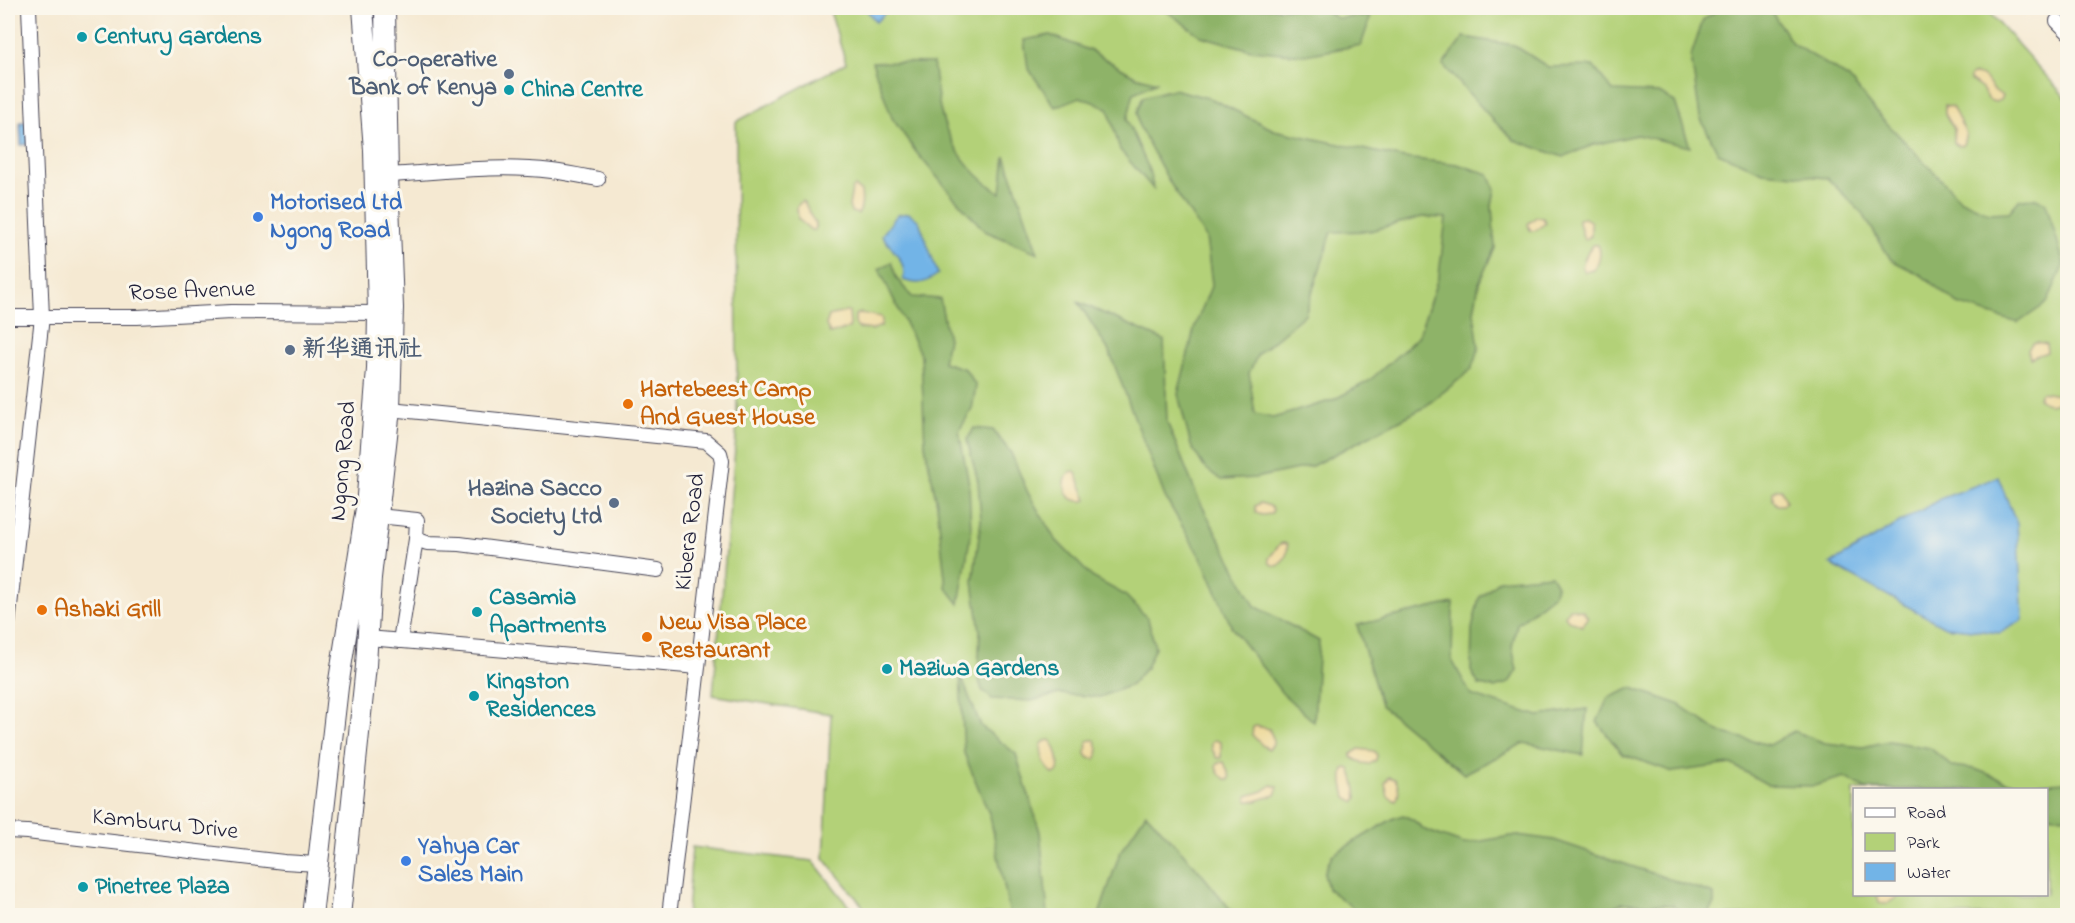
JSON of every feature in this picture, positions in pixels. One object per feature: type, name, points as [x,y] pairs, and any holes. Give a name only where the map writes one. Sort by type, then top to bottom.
[{"type":"main road","name":"Ngong Road","points":[[312,915],[338,687],[366,508],[377,369],[374,150],[363,8]]},
{"type":"main road","name":"Ngong Road","points":[[340,915],[368,639],[371,578],[390,409],[393,308],[385,8]]},
{"type":"main road","points":[[325,787],[329,779],[337,775],[344,776],[351,783],[353,793]]},
{"type":"street","points":[[8,624],[42,317],[29,8]]},
{"type":"street","points":[[2057,21],[2067,32]]},
{"type":"street","points":[[388,175],[527,169],[598,179]]},
{"type":"street","name":"Rose Avenue","points":[[8,317],[137,317],[231,312],[378,313]]},
{"type":"street","name":"Kibera Road","points":[[390,409],[706,441],[720,453],[722,461],[669,915]]},
{"type":"street","points":[[378,516],[417,520],[400,641]]},
{"type":"street","points":[[416,539],[427,543],[460,543],[658,570]]},
{"type":"street","points":[[368,639],[698,667]]},
{"type":"street","name":"Kamburu Drive","points":[[8,831],[317,864]]},
{"type":"green space","points":[[829,8],[1985,8],[2067,99],[2067,915],[870,915],[824,858],[831,714],[713,695],[737,426],[736,122],[846,63]]},
{"type":"green space","points":[[1162,8],[1322,8],[1337,18],[1371,16],[1361,45],[1304,55],[1251,50],[1201,36]]},
{"type":"green space","points":[[1721,8],[1769,8],[1792,43],[1849,78],[1879,115],[1961,200],[1989,213],[2009,212],[2020,199],[2035,198],[2046,203],[2064,264],[2047,303],[2018,323],[1958,304],[1921,275],[1891,260],[1863,214],[1827,178],[1763,172],[1718,153],[1700,117],[1691,56],[1703,20]]},
{"type":"green space","points":[[1050,35],[1091,51],[1135,76],[1157,82],[1134,93],[1127,120],[1148,167],[1154,190],[1120,150],[1108,108],[1080,97],[1055,107],[1028,68],[1024,40]]},
{"type":"green space","points":[[1464,37],[1514,45],[1548,67],[1593,66],[1613,91],[1659,93],[1675,102],[1690,147],[1637,135],[1593,145],[1563,157],[1514,140],[1443,65]]},
{"type":"green space","points":[[872,62],[933,63],[942,118],[952,142],[977,175],[1001,193],[1005,156],[1038,253],[985,231],[953,196],[916,152],[892,118]]},
{"type":"green space","points":[[1173,89],[1212,99],[1274,130],[1404,158],[1457,164],[1489,174],[1495,189],[1492,206],[1495,248],[1479,283],[1474,312],[1479,348],[1471,370],[1423,408],[1312,466],[1255,478],[1221,480],[1204,467],[1191,446],[1178,394],[1195,326],[1212,284],[1206,238],[1170,183],[1139,126],[1137,112],[1143,97]],"holes":[[[1422,217],[1446,218],[1439,275],[1418,337],[1369,381],[1333,400],[1273,418],[1255,414],[1249,373],[1258,354],[1305,314],[1332,232],[1370,231]]]},
{"type":"green space","points":[[891,262],[897,279],[912,297],[940,299],[948,339],[943,362],[965,369],[976,386],[972,409],[959,431],[969,484],[971,532],[959,604],[946,587],[937,504],[925,445],[921,356],[879,269]]},
{"type":"green space","points":[[1078,302],[1164,340],[1167,422],[1198,498],[1255,606],[1319,641],[1314,722],[1282,693],[1232,628],[1204,563],[1165,497],[1109,351]]},
{"type":"green space","points":[[974,428],[993,430],[1011,453],[1028,493],[1055,539],[1092,577],[1125,595],[1148,619],[1155,647],[1146,668],[1131,685],[1100,697],[1059,694],[1031,701],[992,699],[982,690],[978,677],[980,631],[973,582],[981,520],[978,481],[967,440]]},
{"type":"green space","points":[[1551,575],[1557,585],[1553,595],[1517,624],[1512,647],[1517,670],[1509,683],[1495,688],[1479,685],[1471,671],[1472,629],[1479,598],[1499,580]]},
{"type":"green space","points":[[1453,603],[1452,660],[1471,695],[1538,716],[1587,709],[1583,755],[1524,743],[1464,774],[1381,705],[1357,625]]},
{"type":"green space","points":[[960,674],[981,726],[1016,754],[1040,832],[1048,915],[1010,915],[990,816],[964,753]]},
{"type":"green space","points":[[1632,688],[1678,704],[1719,732],[1769,745],[1794,731],[1825,743],[1863,747],[1889,741],[1930,748],[1952,766],[1975,769],[2006,781],[2031,784],[2067,782],[2067,817],[2048,815],[2048,788],[1863,788],[1844,777],[1814,786],[1768,785],[1731,764],[1673,772],[1622,754],[1597,722],[1608,698]]},
{"type":"green space","points":[[1146,813],[1196,867],[1235,915],[1099,915],[1120,852]]},
{"type":"green space","points":[[1403,815],[1425,830],[1464,844],[1517,835],[1554,840],[1714,894],[1714,904],[1707,915],[1686,915],[1672,905],[1623,903],[1598,912],[1597,916],[1363,915],[1328,889],[1324,873],[1332,855],[1394,818]]},
{"type":"green space","points":[[692,847],[813,861],[856,915],[687,915]]},
{"type":"sand","points":[[1973,74],[1985,79],[2002,96],[2000,100],[1995,102],[1989,100],[1982,89],[1970,80]]},
{"type":"sand","points":[[1945,105],[1952,107],[1966,133],[1963,145],[1959,146],[1954,143],[1954,129],[1945,114]]},
{"type":"sand","points":[[855,187],[861,192],[861,206],[858,214],[851,212],[849,206],[852,189]]},
{"type":"sand","points":[[802,201],[816,223],[815,230],[811,230],[798,219],[797,206]]},
{"type":"sand","points":[[1536,217],[1543,218],[1546,223],[1534,231],[1530,230],[1528,224]]},
{"type":"sand","points":[[1585,218],[1591,222],[1591,236],[1584,240],[1578,219]]},
{"type":"sand","points":[[1593,245],[1598,245],[1599,248],[1598,262],[1593,270],[1585,272],[1582,266]]},
{"type":"sand","points":[[849,312],[849,328],[830,334],[826,325],[829,316]]},
{"type":"sand","points":[[860,313],[881,317],[881,326],[872,330],[858,328],[855,315]]},
{"type":"sand","points":[[2032,343],[2046,344],[2047,352],[2030,358],[2028,350]]},
{"type":"sand","points":[[2041,392],[2058,395],[2060,398],[2055,402],[2046,403],[2038,398]]},
{"type":"sand","points":[[1075,471],[1087,500],[1075,500],[1067,493],[1065,483],[1067,477],[1070,472]]},
{"type":"sand","points":[[1781,489],[1786,501],[1783,505],[1777,505],[1773,500],[1773,492]]},
{"type":"sand","points":[[1260,503],[1270,506],[1273,510],[1271,514],[1256,513],[1255,506]]},
{"type":"sand","points":[[1280,544],[1287,544],[1287,553],[1284,559],[1278,566],[1272,565],[1269,558]]},
{"type":"sand","points":[[1569,608],[1583,611],[1588,618],[1582,626],[1568,620],[1565,616]]},
{"type":"sand","points":[[1253,727],[1269,729],[1273,744],[1269,749],[1252,735]]},
{"type":"sand","points":[[1050,740],[1059,767],[1054,774],[1045,765],[1041,750],[1041,745]]},
{"type":"sand","points":[[1095,740],[1098,748],[1095,759],[1089,758],[1086,754],[1087,742]]},
{"type":"sand","points":[[1215,740],[1221,742],[1221,758],[1217,758],[1212,749],[1212,742]]},
{"type":"sand","points":[[1359,749],[1374,751],[1377,755],[1376,760],[1370,764],[1362,763],[1351,757],[1351,754]]},
{"type":"sand","points":[[1224,762],[1229,780],[1218,773],[1216,766]]},
{"type":"sand","points":[[1347,768],[1353,776],[1357,798],[1354,802],[1346,797],[1343,773]]},
{"type":"sand","points":[[1389,777],[1395,779],[1397,784],[1396,801],[1388,797],[1385,783]]},
{"type":"sand","points":[[1272,785],[1278,787],[1275,795],[1256,801],[1247,801],[1247,796],[1263,791]]},
{"type":"sand","points":[[1878,896],[1899,896],[1887,904],[1879,902]]},
{"type":"water","points":[[865,8],[890,8],[876,22]]},
{"type":"water","points":[[20,122],[31,122],[32,144],[21,145]]},
{"type":"water","points":[[909,213],[919,221],[938,274],[921,283],[903,280],[901,261],[882,235],[897,215]]},
{"type":"water","points":[[1998,477],[2017,524],[2023,620],[2000,633],[1945,627],[1830,564],[1940,499]]},
{"type":"place","name":"Century Gardens","points":[[82,37]]},
{"type":"place","name":"Co-operative Bank of Kenya","points":[[509,74]]},
{"type":"place","name":"China Centre","points":[[509,90]]},
{"type":"place","name":"Motorised Ltd Ngong Road","points":[[258,217]]},
{"type":"place","name":"新华通讯社","points":[[290,350]]},
{"type":"place","name":"Hartebeest Camp And Guest House","points":[[628,404]]},
{"type":"place","name":"Hazina Sacco Society Ltd","points":[[614,503]]},
{"type":"place","name":"Ashaki Grill","points":[[42,610]]},
{"type":"place","name":"Casamia Apartments","points":[[477,612]]},
{"type":"place","name":"New Visa Place Restaurant","points":[[647,637]]},
{"type":"place","name":"Maziwa Gardens","points":[[887,669]]},
{"type":"place","name":"Kingston Residences","points":[[474,696]]},
{"type":"place","name":"Yahya Car Sales Main","points":[[406,861]]},
{"type":"place","name":"Pinetree Plaza","points":[[83,887]]}]
